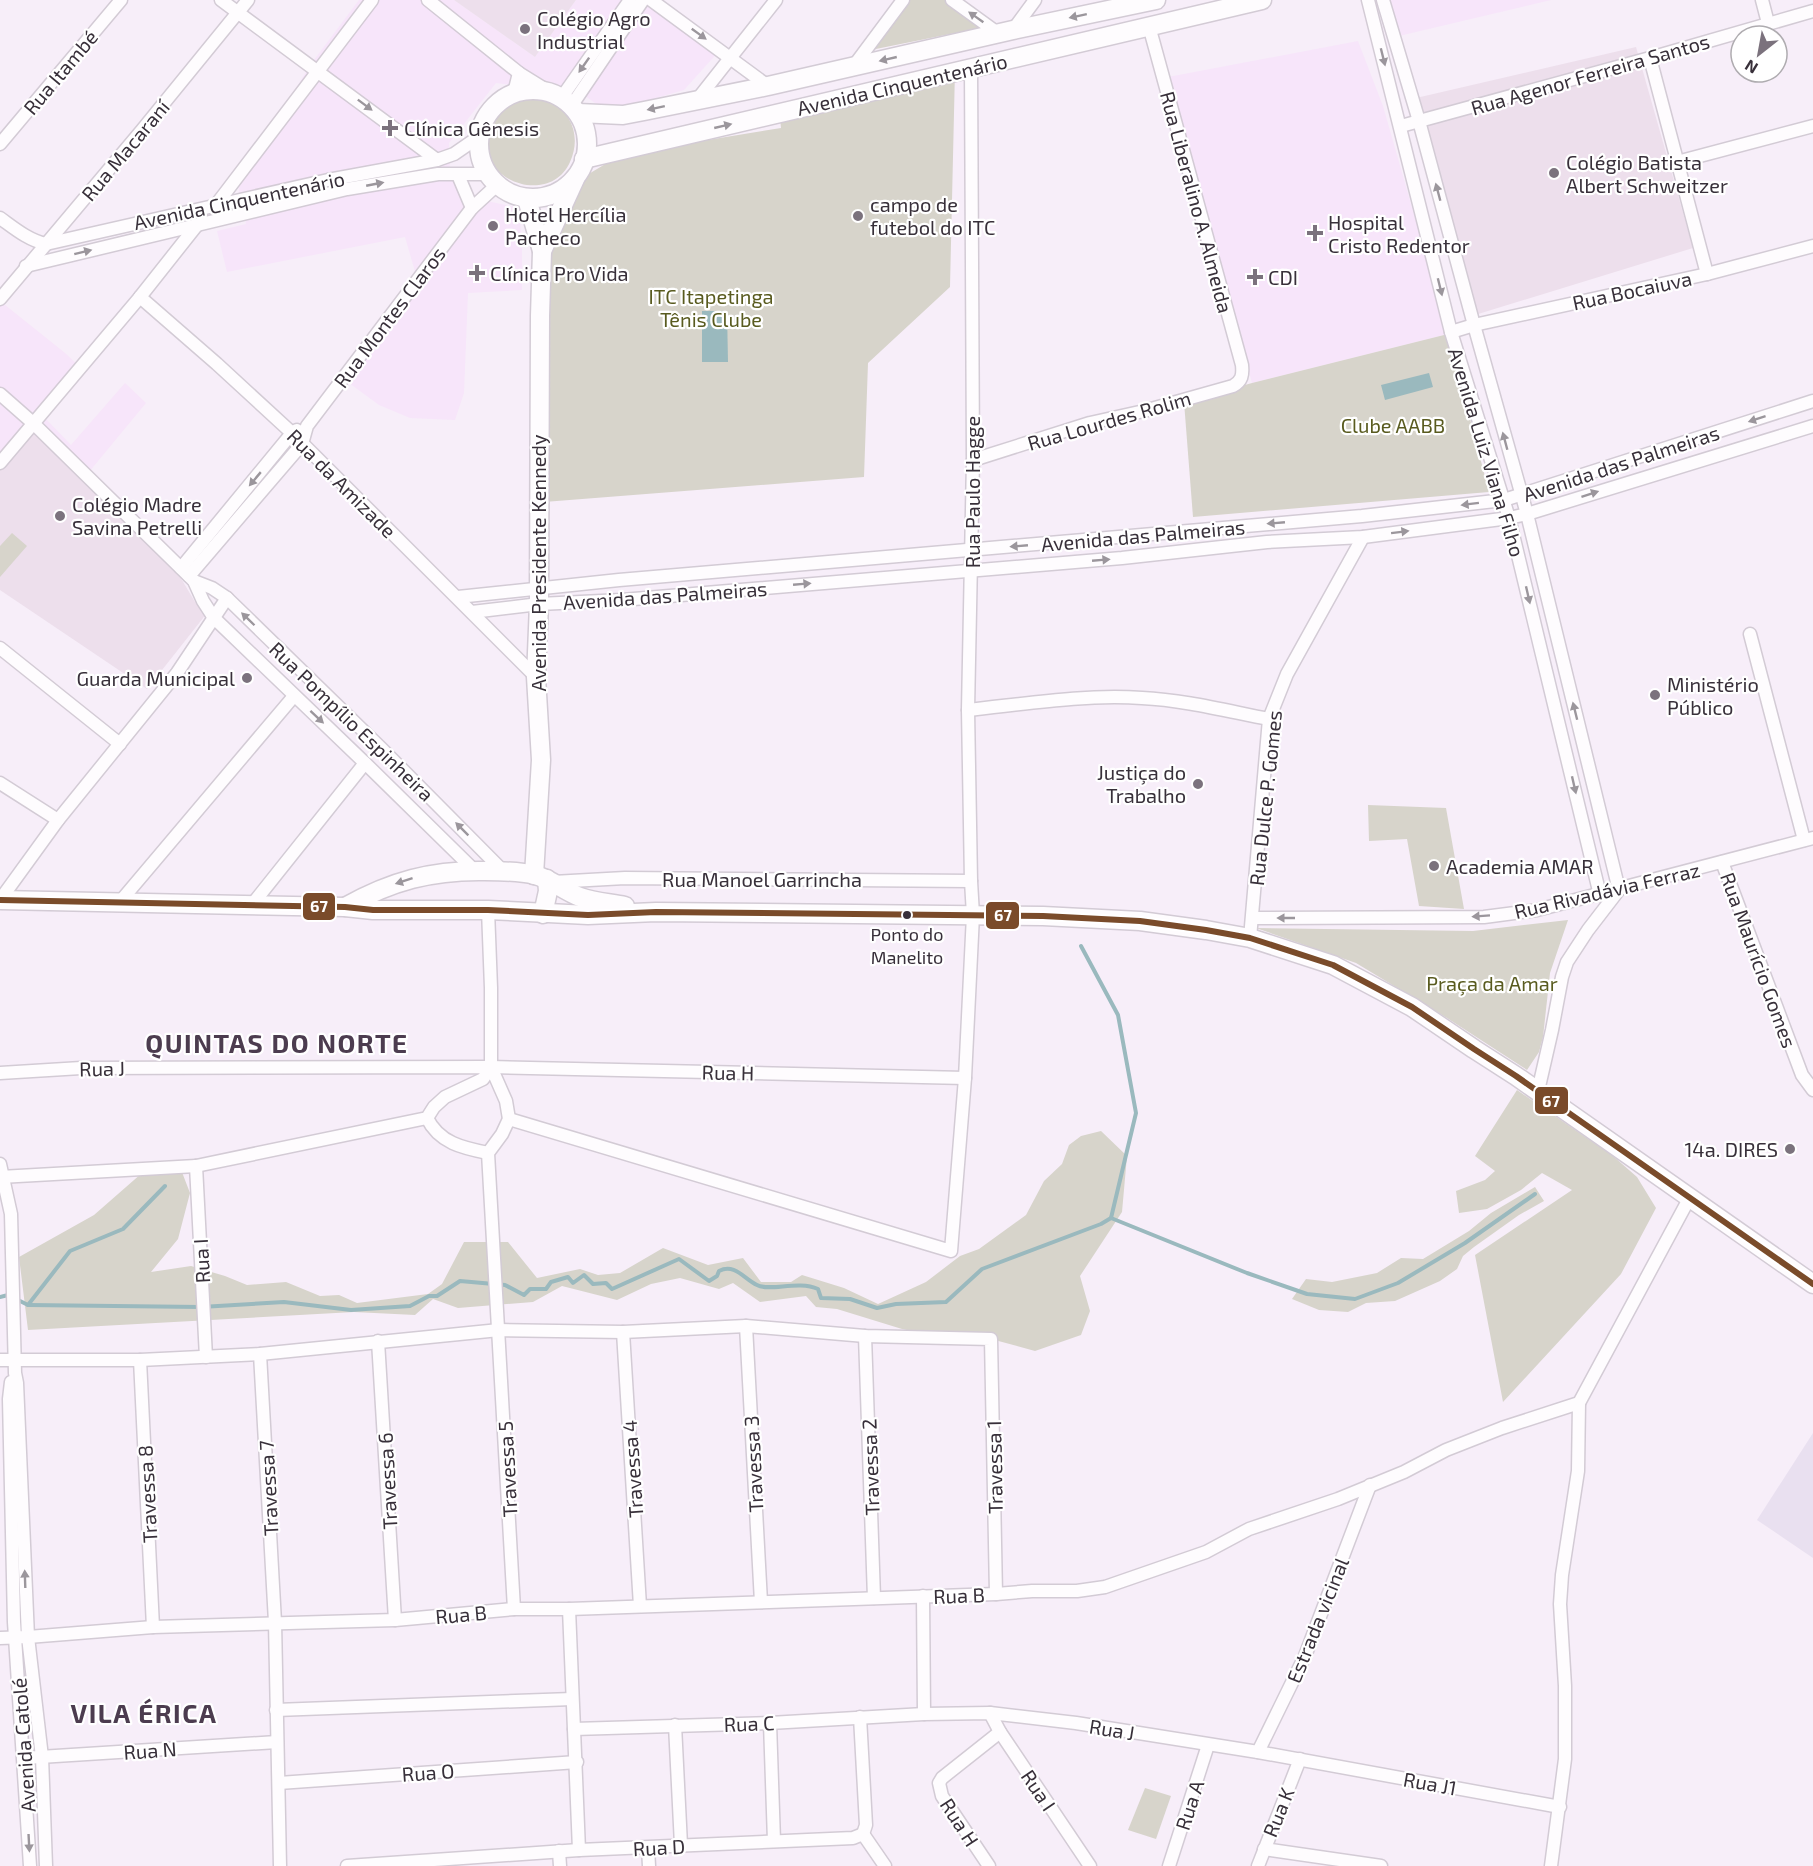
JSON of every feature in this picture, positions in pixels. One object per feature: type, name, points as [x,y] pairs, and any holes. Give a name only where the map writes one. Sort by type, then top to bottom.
[{"type":"main road","name":"Avenida Cinquentenário","points":[[565,102],[622,115],[768,86],[1156,0]]},
{"type":"main road","points":[[1196,0],[1220,10]]},
{"type":"main road","name":"Avenida Cinquentenário","points":[[581,167],[970,68],[1262,0]]},
{"type":"main road","points":[[531,89],[565,102],[585,129],[587,147],[581,167],[567,186],[554,194],[527,199],[514,195],[492,179],[479,152],[480,136],[491,112],[514,93],[531,89]]},
{"type":"main road","name":"Avenida Presidente Kennedy","points":[[542,252],[581,167]]},
{"type":"main road","name":"Avenida Presidente Kennedy","points":[[527,199],[542,252],[539,596],[536,677],[545,879],[548,891],[543,914]]},
{"type":"main road","points":[[345,907],[380,889],[416,877],[444,872],[503,871],[545,879],[580,897],[656,912]]},
{"type":"main road","points":[[0,900],[345,907],[374,910],[488,910],[588,915],[656,912],[1043,916],[1140,921],[1250,938],[1333,965],[1412,1007],[1813,1284]]},
{"type":"street","name":"Rua Itambé","points":[[0,144],[121,0]]},
{"type":"street","points":[[221,0],[437,160]]},
{"type":"street","name":"Rua Macaraní","points":[[0,299],[248,0]]},
{"type":"street","points":[[216,205],[372,0]]},
{"type":"street","points":[[428,0],[519,73],[565,102]]},
{"type":"street","points":[[565,102],[630,0]]},
{"type":"street","points":[[565,102],[643,0]]},
{"type":"street","points":[[651,0],[768,86]]},
{"type":"street","points":[[697,100],[776,0]]},
{"type":"street","points":[[853,67],[903,0]]},
{"type":"street","points":[[952,0],[1006,32],[1035,0]]},
{"type":"street","name":"Avenida Luiz Viana Filho","points":[[1368,0],[1451,332],[1504,500],[1610,895]]},
{"type":"street","name":"Avenida Luiz Viana Filho","points":[[1383,0],[1419,121],[1527,514],[1610,895]]},
{"type":"street","points":[[1762,0],[1768,23]]},
{"type":"street","name":"Rua Agenor Ferreira Santos","points":[[1401,126],[1813,11]]},
{"type":"street","name":"Rua Liberalino A. Almeida","points":[[1149,26],[1242,365],[1242,378]]},
{"type":"street","points":[[1650,58],[1707,274]]},
{"type":"street","name":"Rua Paulo Hagge","points":[[970,68],[973,460],[968,710],[973,915]]},
{"type":"street","points":[[514,93],[519,73]]},
{"type":"street","points":[[1677,162],[1813,126]]},
{"type":"street","name":"Avenida Cinquentenário","points":[[46,244],[328,180],[437,160],[454,154],[480,136]]},
{"type":"street","name":"Avenida Cinquentenário","points":[[26,266],[370,185],[438,174],[492,179]]},
{"type":"street","points":[[458,175],[472,208]]},
{"type":"street","name":"Rua Montes Claros","points":[[188,575],[302,444],[307,426],[492,179]]},
{"type":"street","points":[[0,218],[37,242],[46,244]]},
{"type":"street","points":[[0,463],[140,297],[197,225]]},
{"type":"street","name":"Rua Bocaiuva","points":[[1451,332],[1707,274],[1813,246]]},
{"type":"street","name":"Rua da Amizade","points":[[140,297],[292,433],[536,677]]},
{"type":"street","name":"Rua Lourdes Rolim","points":[[973,460],[1090,423],[1144,411],[1233,386],[1242,378]]},
{"type":"street","name":"Rua Pompílio Espinheira","points":[[0,394],[33,423],[188,575],[214,618],[475,871]]},
{"type":"street","name":"Avenida das Palmeiras","points":[[472,612],[539,596],[971,550],[1362,516],[1504,500],[1813,401]]},
{"type":"street","name":"Rua Montes Claros","points":[[188,575],[292,433],[307,426]]},
{"type":"street","name":"Avenida das Palmeiras","points":[[458,597],[539,596],[622,600],[1122,558],[1268,543],[1363,537],[1527,514],[1813,426]]},
{"type":"street","points":[[1643,456],[1649,475]]},
{"type":"street","name":"Rua Dulce P. Gomes","points":[[1250,938],[1269,719],[1287,674],[1363,537]]},
{"type":"street","name":"Rua Pompílio Espinheira","points":[[188,575],[227,598],[503,871]]},
{"type":"street","points":[[0,900],[58,820],[177,673],[227,598]]},
{"type":"street","points":[[1750,634],[1809,839]]},
{"type":"street","points":[[0,648],[120,744]]},
{"type":"street","points":[[120,903],[294,696]]},
{"type":"street","points":[[968,710],[1113,697],[1165,700],[1269,719]]},
{"type":"street","points":[[251,906],[366,763]]},
{"type":"street","points":[[0,784],[58,820]]},
{"type":"street","name":"Rua Rivadávia Ferraz","points":[[1253,918],[1484,917],[1537,910],[1610,895],[1809,839]]},
{"type":"street","name":"Rua Maurício Gomes","points":[[1722,862],[1802,1075],[1813,1090]]},
{"type":"street","name":"Rua Manoel Garrincha","points":[[545,879],[971,880]]},
{"type":"street","points":[[1538,1092],[1562,976],[1610,895]]},
{"type":"street","points":[[427,1118],[432,1128],[446,1140],[466,1149],[488,1153],[502,1134],[509,1119],[506,1101],[491,1067],[488,910]]},
{"type":"street","points":[[509,1119],[951,1251],[965,1078],[973,915]]},
{"type":"street","points":[[2,1177],[196,1166],[427,1118],[434,1107],[445,1097],[483,1079],[491,1067]]},
{"type":"street","name":"Rua J","points":[[0,1073],[81,1068],[491,1067]]},
{"type":"street","name":"Rua H","points":[[491,1067],[965,1078]]},
{"type":"street","name":"Travessa 5","points":[[488,1153],[514,1609]]},
{"type":"street","name":"Avenida Catolé","points":[[0,1164],[11,1214],[15,1373],[9,1399],[30,1866]]},
{"type":"street","name":"Rua I","points":[[196,1166],[206,1357]]},
{"type":"street","points":[[1551,1866],[1560,1807],[1566,1733],[1560,1604],[1562,1575],[1578,1471],[1579,1403],[1690,1197]]},
{"type":"street","points":[[0,1360],[140,1360],[260,1354],[499,1330],[622,1332],[746,1326],[865,1336]]},
{"type":"street","name":"Travessa 3","points":[[746,1326],[761,1602]]},
{"type":"street","name":"Travessa 4","points":[[622,1332],[640,1606]]},
{"type":"street","name":"Travessa 1","points":[[865,1336],[991,1339],[996,1594]]},
{"type":"street","name":"Travessa 2","points":[[865,1336],[874,1598]]},
{"type":"street","name":"Travessa 6","points":[[378,1341],[395,1620]]},
{"type":"street","name":"Travessa 7","points":[[260,1354],[275,1622],[280,1866]]},
{"type":"street","name":"Travessa 8","points":[[140,1360],[153,1627]]},
{"type":"street","name":"Rua B","points":[[0,1638],[153,1627],[395,1620],[514,1609],[1077,1591],[1105,1587],[1206,1552],[1249,1529],[1338,1499],[1404,1472],[1446,1450],[1502,1428],[1579,1403]]},
{"type":"street","name":"Estrada vicinal","points":[[1258,1752],[1305,1656],[1370,1485]]},
{"type":"street","name":"Rua B","points":[[923,1596],[924,1714]]},
{"type":"street","points":[[569,1609],[579,1850]]},
{"type":"street","name":"Avenida Catolé","points":[[21,1638],[42,1757],[46,1866]]},
{"type":"street","points":[[276,1710],[572,1699]]},
{"type":"street","name":"Rua J","points":[[924,1714],[990,1713],[1076,1723],[1300,1759]]},
{"type":"street","name":"Rua I","points":[[990,1713],[1000,1732],[1090,1866]]},
{"type":"street","name":"Rua C","points":[[574,1729],[770,1723],[924,1714]]},
{"type":"street","points":[[860,1717],[866,1825],[863,1834],[885,1866]]},
{"type":"street","points":[[770,1723],[774,1841]]},
{"type":"street","points":[[675,1725],[681,1845]]},
{"type":"street","name":"Rua H","points":[[989,1866],[942,1796],[939,1783],[942,1778],[1000,1732]]},
{"type":"street","name":"Rua N","points":[[24,1758],[277,1742]]},
{"type":"street","name":"Rua A","points":[[1169,1866],[1208,1745]]},
{"type":"street","name":"Rua J1","points":[[1300,1759],[1560,1807]]},
{"type":"street","name":"Rua K","points":[[1257,1866],[1300,1759]]},
{"type":"street","name":"Rua O","points":[[279,1783],[577,1762]]},
{"type":"street","name":"Rua D","points":[[347,1866],[466,1862],[559,1851],[853,1838],[863,1834]]},
{"type":"street","points":[[648,1848],[648,1866]]},
{"type":"street","points":[[1264,1849],[1381,1866]]},
{"type":"street","points":[[559,1851],[560,1866]]},
{"type":"shaded area","points":[[359,0],[454,0],[535,57],[576,0],[657,0],[720,50],[684,90],[617,109],[602,108],[581,93],[496,83],[449,143],[450,176],[464,202],[487,201],[519,208],[522,249],[522,290],[468,293],[464,393],[455,420],[410,418],[379,405],[338,375],[416,275],[405,237],[227,272],[217,231],[246,224],[236,175],[275,122],[311,64]]},
{"type":"shaded area","name":"Colégio Agro Industrial","points":[[454,0],[576,0],[535,57]]},
{"type":"shaded area","points":[[1389,0],[1551,0],[1399,36]]},
{"type":"shaded area","name":"Hospital Cristo Redentor","points":[[1358,41],[1383,106],[1448,334],[1252,383],[1168,77]]},
{"type":"shaded area","name":"Colégio Batista Albert Schweitzer","points":[[1636,47],[1693,248],[1475,315],[1416,98]]},
{"type":"shaded area","points":[[0,289],[5,305],[81,368],[43,416],[71,445],[125,383],[146,403],[84,478],[0,455]]},
{"type":"shaded area","name":"Colégio Madre Savina Petrelli","points":[[33,430],[179,575],[195,602],[207,613],[147,689],[0,590],[0,468]]},
{"type":"shaded area","points":[[1813,1433],[1813,1558],[1757,1520]]},
{"type":"green space","points":[[897,0],[946,0],[985,27],[856,53]]},
{"type":"green space","name":"ITC Itapetinga Tênis Clube","points":[[955,70],[950,287],[868,363],[864,477],[544,502],[544,245],[577,181],[622,154],[781,128],[779,108]]},
{"type":"green space","points":[[531,96],[546,100],[564,112],[572,127],[575,144],[570,162],[559,177],[544,184],[527,185],[511,180],[498,170],[489,157],[487,140],[495,121],[506,106],[518,99]]},
{"type":"green space","name":"Clube AABB","points":[[1448,334],[1489,492],[1193,517],[1184,402]]},
{"type":"green space","points":[[12,533],[27,546],[0,577],[0,546]]},
{"type":"green space","name":"Academia AMAR","points":[[1368,805],[1446,808],[1464,909],[1419,906],[1407,839],[1369,841]]},
{"type":"green space","name":"Praça da Amar","points":[[1568,920],[1550,973],[1543,1037],[1539,1052],[1527,1070],[1356,963],[1256,928],[1473,931]]},
{"type":"green space","points":[[1517,1090],[1613,1156],[1637,1177],[1656,1208],[1621,1274],[1503,1402],[1475,1255],[1572,1190],[1542,1173],[1521,1190],[1487,1209],[1459,1213],[1456,1191],[1485,1180],[1495,1171],[1475,1156]]},
{"type":"green space","points":[[1101,1131],[1127,1156],[1122,1212],[1080,1276],[1090,1311],[1081,1335],[1035,1351],[991,1339],[973,1344],[902,1329],[837,1309],[816,1307],[806,1296],[760,1302],[733,1283],[719,1289],[680,1278],[651,1284],[617,1300],[562,1286],[533,1302],[458,1308],[433,1299],[415,1315],[354,1312],[28,1330],[19,1257],[94,1215],[142,1173],[180,1167],[190,1193],[178,1239],[151,1272],[191,1266],[247,1285],[286,1282],[320,1296],[339,1295],[357,1303],[428,1294],[442,1284],[464,1242],[508,1242],[537,1278],[580,1269],[598,1275],[620,1273],[663,1248],[708,1265],[743,1258],[761,1282],[791,1282],[802,1275],[844,1288],[878,1304],[926,1282],[960,1256],[979,1249],[1026,1215],[1044,1181],[1062,1164],[1069,1145],[1081,1136]]},
{"type":"green space","points":[[1535,1187],[1544,1201],[1519,1215],[1474,1247],[1463,1256],[1457,1269],[1440,1281],[1395,1301],[1366,1303],[1348,1312],[1319,1310],[1292,1299],[1306,1279],[1332,1282],[1377,1273],[1401,1258],[1423,1259],[1469,1231],[1491,1213]]},
{"type":"green space","points":[[1145,1788],[1171,1796],[1156,1839],[1128,1830]]},
{"type":"water","points":[[702,311],[727,311],[728,362],[702,362]]},
{"type":"water","points":[[1429,373],[1433,387],[1385,400],[1381,385]]},
{"type":"waterway","points":[[28,1305],[201,1307],[284,1302],[351,1310],[410,1306],[429,1296],[437,1296],[460,1281],[505,1285],[524,1295],[530,1289],[546,1289],[551,1282],[568,1277],[573,1283],[584,1275],[593,1284],[606,1283],[612,1289],[679,1259],[709,1281],[717,1276],[719,1271],[730,1269],[763,1287],[810,1287],[818,1289],[821,1298],[850,1299],[877,1308],[896,1304],[946,1302],[982,1269],[1101,1224],[1111,1218],[1136,1113],[1118,1015],[1081,946]]},
{"type":"waterway","points":[[0,1297],[8,1295],[28,1305],[70,1251],[123,1229],[165,1186]]},
{"type":"waterway","points":[[1111,1218],[1247,1273],[1307,1294],[1355,1299],[1398,1283],[1465,1243],[1535,1194]]},
{"type":"transit line","name":"67","points":[[0,900],[345,907],[373,910],[488,910],[588,915],[656,912],[1043,916],[1140,921],[1250,938],[1333,965],[1412,1007],[1516,1076],[1813,1284]]},
{"type":"place","name":"Colégio Agro Industrial","points":[[525,29]]},
{"type":"place","name":"Clínica Gênesis","points":[[390,128]]},
{"type":"place","name":"Colégio Batista Albert Schweitzer","points":[[1554,173]]},
{"type":"place","name":"campo de futebol do ITC","points":[[858,216]]},
{"type":"place","name":"Hotel Hercília Pacheco","points":[[493,226]]},
{"type":"place","name":"Hospital Cristo Redentor","points":[[1315,233]]},
{"type":"place","name":"Clínica Pro Vida","points":[[477,273]]},
{"type":"place","name":"CDI","points":[[1255,277]]},
{"type":"place","name":"Colégio Madre Savina Petrelli","points":[[60,516]]},
{"type":"place","name":"Guarda Municipal","points":[[247,678]]},
{"type":"place","name":"Ministério Público","points":[[1655,695]]},
{"type":"place","name":"Justiça do Trabalho","points":[[1198,784]]},
{"type":"place","name":"Academia AMAR","points":[[1434,866]]},
{"type":"place","name":"Ponto do Manelito","points":[[907,915]]},
{"type":"place","name":"14a. DIRES","points":[[1790,1149]]},
{"type":"district","name":"QUINTAS DO NORTE","points":[[277,1042]]},
{"type":"district","name":"VILA ÉRICA","points":[[144,1712]]}]
